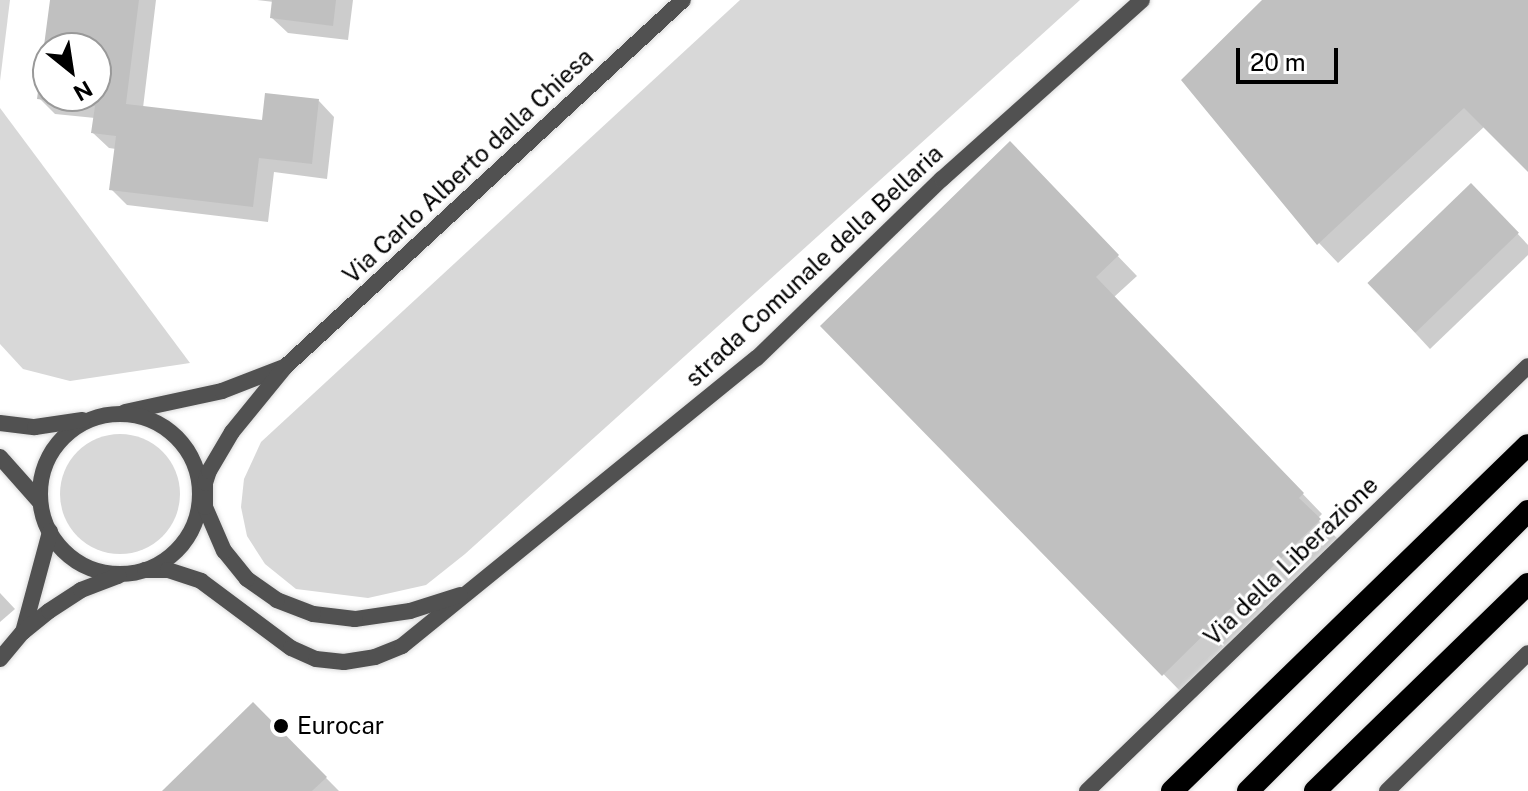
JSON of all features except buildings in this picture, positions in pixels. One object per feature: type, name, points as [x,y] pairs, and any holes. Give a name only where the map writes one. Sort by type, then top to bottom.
[{"type":"highway","points":[[1172,791],[1528,445]]},
{"type":"highway","points":[[1248,791],[1528,511]]},
{"type":"highway","points":[[1315,791],[1528,584]]},
{"type":"street","name":"Via Carlo Alberto dalla Chiesa","points":[[474,589],[438,604],[368,618],[340,619],[301,610],[266,594],[235,568],[210,524],[205,507],[205,483],[223,445],[285,367],[683,0]]},
{"type":"street","name":"strada Comunale della Bellaria","points":[[474,589],[757,358],[942,179],[1142,0]]},
{"type":"street","name":"Via della Liberazione","points":[[1087,791],[1528,366]]},
{"type":"street","name":"Via Carlo Alberto dalla Chiesa","points":[[0,423],[43,427],[104,416],[222,391],[285,367]]},
{"type":"street","points":[[0,659],[23,632],[81,590],[139,571],[169,557],[191,531],[199,502],[197,473],[186,448],[165,428],[137,416],[104,416],[72,430],[56,447],[42,476],[40,502],[50,532],[65,552],[82,565],[106,573],[139,571],[168,570],[201,581],[291,648],[316,659],[344,662],[375,657],[402,646],[474,589]]},
{"type":"street","points":[[0,457],[40,502]]},
{"type":"street","points":[[23,632],[50,532]]},
{"type":"street","points":[[1387,791],[1528,653]]},
{"type":"shaded area","points":[[0,0],[10,0],[0,81]]},
{"type":"shaded area","points":[[740,0],[1080,0],[465,554],[426,585],[368,598],[296,589],[265,564],[247,536],[241,507],[244,479],[261,442]]},
{"type":"shaded area","points":[[0,108],[190,363],[70,381],[23,369],[0,344]]},
{"type":"shaded area","points":[[120,434],[143,439],[162,452],[175,471],[180,494],[175,517],[162,536],[143,549],[120,554],[97,549],[78,536],[65,517],[60,494],[65,471],[78,452],[97,439]]},
{"type":"place","name":"Eurocar","points":[[281,726]]}]
